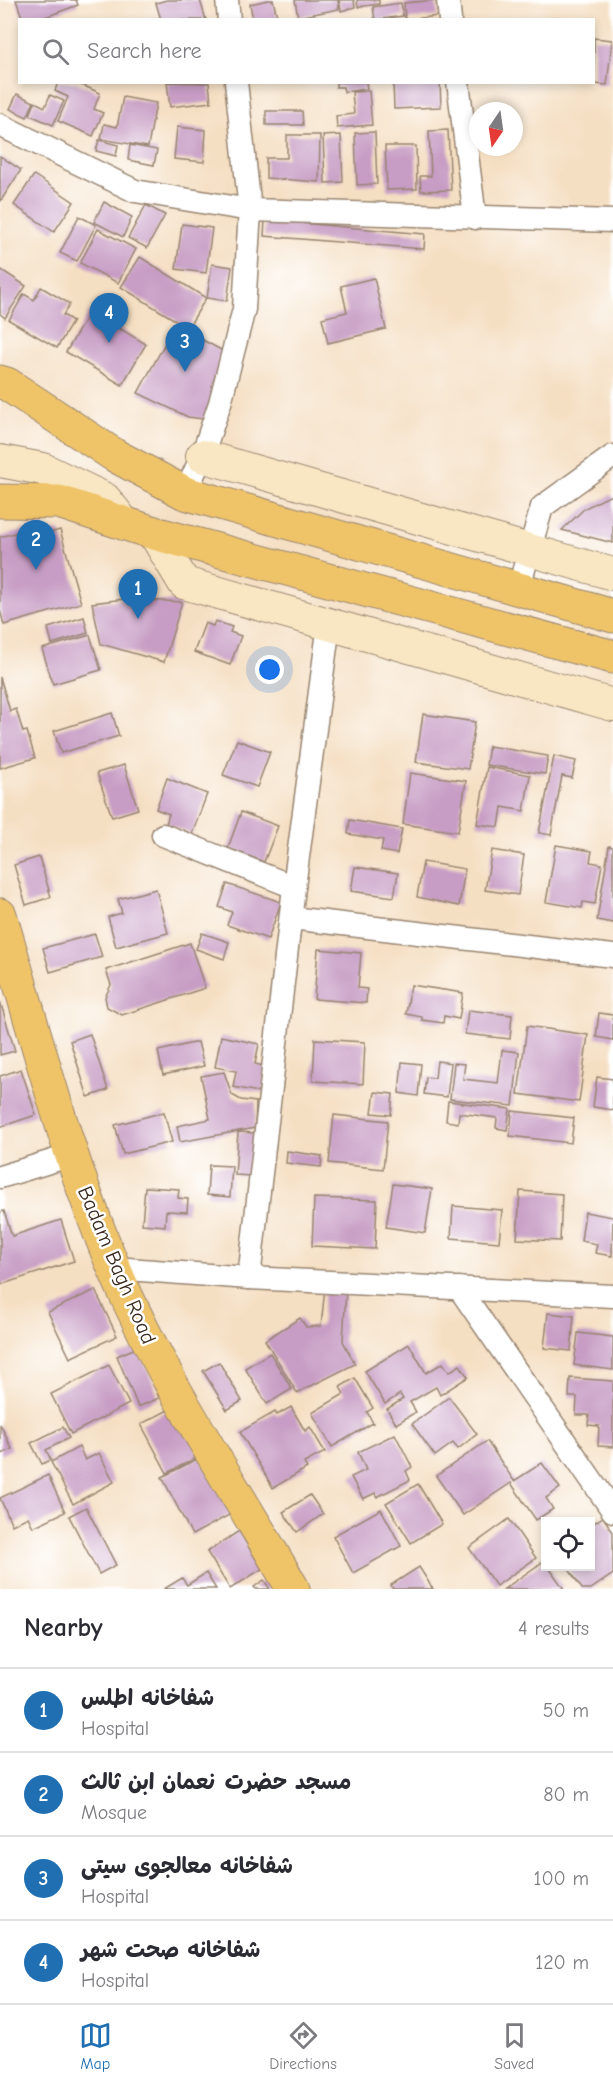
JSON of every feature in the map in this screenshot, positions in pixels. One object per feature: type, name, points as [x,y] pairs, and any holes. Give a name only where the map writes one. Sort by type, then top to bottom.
[{"type":"main road","points":[[0,382],[7,384],[114,455],[185,494],[613,616]]},
{"type":"main road","points":[[0,501],[59,502],[140,528],[613,657]]},
{"type":"main road","name":"Badam Bagh Road","points":[[0,915],[72,1155],[114,1268],[152,1347],[293,1589]]},
{"type":"street","points":[[227,0],[229,18]]},
{"type":"street","points":[[448,0],[450,18]]},
{"type":"street","points":[[185,494],[202,456],[220,403],[244,309],[250,210],[236,84]]},
{"type":"street","points":[[458,84],[475,218]]},
{"type":"street","points":[[0,125],[135,191],[250,210],[613,221]]},
{"type":"street","points":[[202,456],[613,574]]},
{"type":"street","points":[[518,590],[542,507],[613,456]]},
{"type":"street","points":[[0,460],[43,469],[105,500],[140,528],[184,583],[613,705]]},
{"type":"street","points":[[249,1278],[294,888],[329,624]]},
{"type":"street","points":[[163,836],[294,888]]},
{"type":"street","points":[[291,918],[613,956]]},
{"type":"street","points":[[0,1177],[72,1155]]},
{"type":"street","points":[[114,1268],[249,1278],[613,1296]]},
{"type":"street","points":[[459,1288],[613,1511]]},
{"type":"building","points":[[16,0],[76,0],[78,5],[42,18],[22,18]]},
{"type":"building","points":[[167,0],[200,0],[205,18],[160,18],[156,3]]},
{"type":"building","points":[[273,0],[278,18],[253,18],[250,4]]},
{"type":"building","points":[[295,0],[338,0],[339,9],[298,17]]},
{"type":"building","points":[[339,0],[354,0],[355,7],[341,11]]},
{"type":"building","points":[[357,0],[379,0],[379,4],[358,7]]},
{"type":"building","points":[[436,0],[438,16],[405,18],[404,3]]},
{"type":"building","points":[[401,3],[403,16],[375,18],[373,7]]},
{"type":"building","points":[[595,38],[612,40],[607,85],[594,84]]},
{"type":"building","points":[[57,84],[80,84],[100,93],[94,109],[103,113],[93,136],[58,121],[68,97],[55,91]]},
{"type":"building","points":[[167,84],[209,84],[211,102],[170,107]]},
{"type":"building","points":[[336,84],[366,84],[367,89],[344,92],[343,87],[336,87]]},
{"type":"building","points":[[393,84],[440,84],[441,107],[394,109]]},
{"type":"building","points":[[369,91],[372,125],[337,128],[336,116],[354,114],[352,92]]},
{"type":"building","points":[[17,94],[34,102],[27,117],[10,109]]},
{"type":"building","points":[[50,95],[64,101],[53,125],[30,115],[35,102],[45,107]]},
{"type":"building","points":[[123,97],[156,103],[148,147],[101,139],[104,124],[117,127]]},
{"type":"building","points":[[266,111],[302,111],[303,125],[266,125]]},
{"type":"building","points":[[177,127],[206,130],[204,162],[174,159]]},
{"type":"building","points":[[448,130],[451,190],[421,191],[420,176],[431,176],[429,131]]},
{"type":"building","points":[[375,132],[377,184],[357,185],[355,133]]},
{"type":"building","points":[[287,135],[320,135],[319,182],[266,178],[266,158],[287,158]]},
{"type":"building","points":[[341,135],[343,182],[325,183],[323,136]]},
{"type":"building","points":[[99,140],[118,145],[116,156],[96,151]]},
{"type":"building","points":[[130,145],[157,150],[154,165],[128,160]]},
{"type":"building","points":[[385,146],[416,146],[417,189],[387,190]]},
{"type":"building","points":[[0,156],[21,170],[0,202]]},
{"type":"building","points":[[34,175],[74,202],[54,232],[14,205]]},
{"type":"building","points":[[104,202],[132,217],[123,237],[94,222]]},
{"type":"building","points":[[146,205],[165,215],[147,248],[128,238]]},
{"type":"building","points":[[79,216],[96,225],[77,261],[60,253]]},
{"type":"building","points":[[265,220],[425,234],[424,249],[264,236]]},
{"type":"building","points":[[182,224],[212,228],[206,273],[176,269]]},
{"type":"building","points":[[98,229],[136,249],[118,283],[80,263]]},
{"type":"building","points":[[140,257],[206,298],[188,328],[121,287]]},
{"type":"building","points":[[212,264],[232,267],[227,301],[207,298]]},
{"type":"building","points":[[0,269],[26,286],[5,318],[0,314]]},
{"type":"building","points":[[374,278],[386,329],[328,343],[322,318],[347,312],[341,286]]},
{"type":"building","points":[[41,287],[70,304],[63,315],[73,321],[57,348],[9,320],[24,294],[34,300]]},
{"type":"building","points":[[90,311],[146,344],[122,385],[66,352]]},
{"type":"building","points":[[175,325],[223,351],[212,413],[203,419],[188,417],[138,393]]},
{"type":"building","points":[[613,496],[613,543],[562,530],[585,508]]},
{"type":"building","points":[[43,525],[46,534],[60,530],[81,603],[4,625],[0,610],[0,537]]},
{"type":"building","points":[[125,599],[182,602],[164,662],[101,644],[92,603]]},
{"type":"building","points":[[84,617],[88,633],[52,644],[48,628]]},
{"type":"building","points":[[215,621],[232,627],[230,632],[241,636],[230,665],[194,652],[205,623],[213,626]]},
{"type":"building","points":[[90,635],[101,670],[53,684],[42,649]]},
{"type":"building","points":[[0,677],[10,711],[16,709],[23,732],[27,731],[35,758],[0,768]]},
{"type":"building","points":[[112,713],[119,736],[61,753],[54,731]]},
{"type":"building","points":[[423,714],[475,722],[468,769],[416,762]]},
{"type":"building","points":[[237,740],[270,752],[257,787],[223,775]]},
{"type":"building","points":[[489,746],[548,756],[545,774],[486,765]]},
{"type":"building","points":[[554,756],[576,761],[572,778],[562,776],[551,835],[539,833]]},
{"type":"building","points":[[124,765],[138,809],[112,817],[97,773]]},
{"type":"building","points":[[487,767],[530,775],[524,811],[502,807],[499,827],[477,824]]},
{"type":"building","points":[[410,773],[466,781],[458,832],[403,824]]},
{"type":"building","points":[[167,778],[207,794],[192,834],[166,824],[169,814],[156,809]]},
{"type":"building","points":[[241,812],[278,826],[264,862],[228,848]]},
{"type":"building","points":[[350,820],[402,829],[397,854],[381,851],[383,840],[348,834]]},
{"type":"building","points":[[556,845],[592,851],[590,862],[602,864],[595,904],[583,902],[582,908],[546,902]]},
{"type":"building","points":[[609,846],[613,847],[613,923],[597,920]]},
{"type":"building","points":[[492,850],[524,855],[518,895],[485,890]]},
{"type":"building","points":[[39,857],[51,897],[26,905],[14,865]]},
{"type":"building","points":[[423,862],[465,869],[459,906],[417,897]]},
{"type":"building","points":[[355,867],[398,873],[394,897],[351,891]]},
{"type":"building","points":[[227,884],[281,902],[268,939],[227,925],[232,912],[219,907]]},
{"type":"building","points":[[156,889],[168,933],[116,947],[108,917],[122,913],[118,899]]},
{"type":"building","points":[[202,933],[229,942],[224,959],[196,949]]},
{"type":"building","points":[[95,934],[102,957],[50,972],[43,948]]},
{"type":"building","points":[[190,943],[205,988],[122,1015],[107,1007],[105,997],[111,985],[106,970]]},
{"type":"building","points":[[318,949],[361,953],[358,988],[367,989],[366,1003],[314,999]]},
{"type":"building","points":[[411,985],[463,993],[459,1019],[444,1016],[443,1023],[422,1020],[422,1017],[406,1014]]},
{"type":"building","points":[[0,1001],[15,1051],[0,1055]]},
{"type":"building","points":[[468,1010],[512,1015],[510,1039],[465,1034]]},
{"type":"building","points":[[599,1013],[613,1015],[613,1040],[596,1037]]},
{"type":"building","points":[[527,1026],[588,1035],[579,1102],[518,1094]]},
{"type":"building","points":[[90,1034],[108,1090],[88,1097],[70,1041]]},
{"type":"building","points":[[221,1036],[259,1044],[255,1064],[268,1067],[263,1093],[233,1087],[236,1071],[215,1067]]},
{"type":"building","points":[[315,1039],[365,1042],[363,1084],[313,1081]]},
{"type":"building","points":[[198,1042],[204,1066],[163,1075],[158,1051]]},
{"type":"building","points":[[502,1050],[519,1052],[513,1106],[450,1099],[454,1063],[465,1064],[463,1079],[498,1083]]},
{"type":"building","points":[[437,1061],[451,1063],[447,1097],[424,1094],[426,1077],[435,1078]]},
{"type":"building","points":[[402,1062],[421,1064],[418,1096],[399,1093]]},
{"type":"building","points":[[21,1069],[36,1115],[0,1127],[0,1076]]},
{"type":"building","points":[[224,1072],[232,1095],[241,1100],[256,1102],[255,1128],[180,1142],[177,1126],[210,1119],[201,1076]]},
{"type":"building","points":[[597,1077],[613,1079],[613,1110],[593,1107]]},
{"type":"building","points":[[375,1092],[393,1094],[391,1115],[372,1113]]},
{"type":"building","points":[[448,1101],[510,1109],[507,1130],[496,1128],[497,1118],[459,1113],[458,1123],[446,1121]]},
{"type":"building","points":[[512,1111],[574,1118],[571,1143],[510,1136]]},
{"type":"building","points":[[164,1112],[172,1142],[123,1154],[115,1125]]},
{"type":"building","points":[[334,1115],[388,1121],[383,1169],[329,1163]]},
{"type":"building","points":[[238,1132],[255,1133],[251,1176],[235,1175]]},
{"type":"building","points":[[287,1151],[322,1156],[321,1167],[286,1163]]},
{"type":"building","points":[[209,1165],[232,1166],[230,1197],[207,1195]]},
{"type":"building","points":[[393,1184],[432,1189],[425,1233],[386,1227]]},
{"type":"building","points":[[145,1187],[179,1189],[178,1198],[188,1199],[187,1212],[166,1211],[165,1226],[142,1224]]},
{"type":"building","points":[[520,1191],[562,1194],[560,1241],[517,1239]]},
{"type":"building","points":[[314,1198],[377,1200],[375,1249],[312,1246]]},
{"type":"building","points":[[453,1206],[502,1210],[499,1242],[451,1238]]},
{"type":"building","points":[[4,1211],[12,1236],[61,1220],[74,1261],[0,1285],[0,1212]]},
{"type":"building","points":[[585,1212],[613,1217],[612,1256],[595,1253],[597,1244],[581,1241]]},
{"type":"building","points":[[325,1288],[346,1290],[343,1341],[355,1364],[297,1393],[265,1340],[300,1318],[306,1327],[321,1326]]},
{"type":"building","points":[[95,1290],[117,1336],[70,1358],[48,1312]]},
{"type":"building","points":[[548,1313],[574,1316],[571,1351],[544,1348]]},
{"type":"building","points":[[578,1333],[613,1337],[613,1370],[574,1365]]},
{"type":"building","points":[[409,1344],[426,1373],[443,1363],[449,1372],[460,1365],[468,1377],[440,1395],[436,1387],[410,1402],[416,1412],[396,1424],[387,1409],[403,1399],[400,1394],[385,1404],[365,1371]]},
{"type":"building","points":[[138,1347],[159,1398],[138,1407],[117,1356]]},
{"type":"building","points":[[270,1353],[292,1389],[267,1404],[245,1368]]},
{"type":"building","points":[[219,1362],[242,1401],[227,1410],[203,1371]]},
{"type":"building","points":[[109,1365],[129,1404],[71,1434],[51,1394]]},
{"type":"building","points":[[355,1378],[373,1408],[367,1412],[373,1423],[332,1447],[312,1413],[344,1394],[340,1387]]},
{"type":"building","points":[[570,1378],[613,1381],[613,1447],[598,1446],[599,1426],[588,1425],[589,1415],[576,1415],[577,1397],[569,1397]]},
{"type":"building","points":[[449,1397],[477,1434],[458,1449],[453,1443],[435,1456],[412,1424]]},
{"type":"building","points":[[174,1407],[200,1456],[167,1473],[141,1424]]},
{"type":"building","points":[[291,1407],[305,1431],[310,1427],[325,1452],[304,1463],[307,1468],[273,1488],[240,1432],[275,1412],[277,1415]]},
{"type":"building","points":[[0,1424],[12,1449],[0,1455]]},
{"type":"building","points":[[63,1427],[69,1438],[46,1450],[51,1460],[42,1464],[31,1443]]},
{"type":"building","points":[[395,1434],[412,1467],[406,1471],[410,1480],[377,1497],[375,1493],[363,1499],[351,1477],[366,1470],[358,1452]]},
{"type":"building","points":[[487,1441],[514,1481],[542,1463],[560,1488],[546,1498],[553,1509],[536,1520],[511,1483],[463,1515],[436,1476]]},
{"type":"building","points":[[79,1447],[85,1460],[99,1453],[114,1482],[73,1504],[51,1462]]},
{"type":"building","points":[[201,1457],[231,1514],[192,1535],[162,1477]]},
{"type":"building","points":[[48,1475],[65,1512],[33,1527],[28,1517],[12,1525],[0,1498]]},
{"type":"building","points":[[418,1484],[442,1524],[411,1543],[386,1503]]},
{"type":"building","points":[[310,1495],[323,1514],[297,1532],[283,1512]]},
{"type":"building","points":[[86,1507],[116,1565],[99,1574],[69,1516]]},
{"type":"building","points":[[381,1509],[401,1546],[353,1573],[333,1536]]},
{"type":"building","points":[[603,1517],[613,1532],[613,1574],[591,1589],[582,1589],[570,1571],[595,1571],[595,1522]]},
{"type":"building","points":[[509,1519],[536,1558],[496,1586],[469,1548]]},
{"type":"building","points":[[239,1531],[262,1569],[230,1589],[207,1552]]},
{"type":"building","points":[[541,1563],[541,1571],[551,1571],[564,1589],[504,1589]]},
{"type":"building","points":[[419,1567],[433,1589],[393,1589],[391,1585]]},
{"type":"building","points":[[206,1573],[216,1589],[164,1589],[182,1578],[187,1585]]},
{"type":"building","points":[[264,1580],[270,1589],[254,1587]]},
{"type":"place","name":"شفاخانه صحت شهر","points":[[109,343]]},
{"type":"place","name":"شفاخانه معالجوی سیتی","points":[[185,372]]},
{"type":"place","name":"مسجد حضرت نعمان ابن ثالث","points":[[36,570]]},
{"type":"place","name":"شفاخانه اطلس","points":[[138,619]]}]
